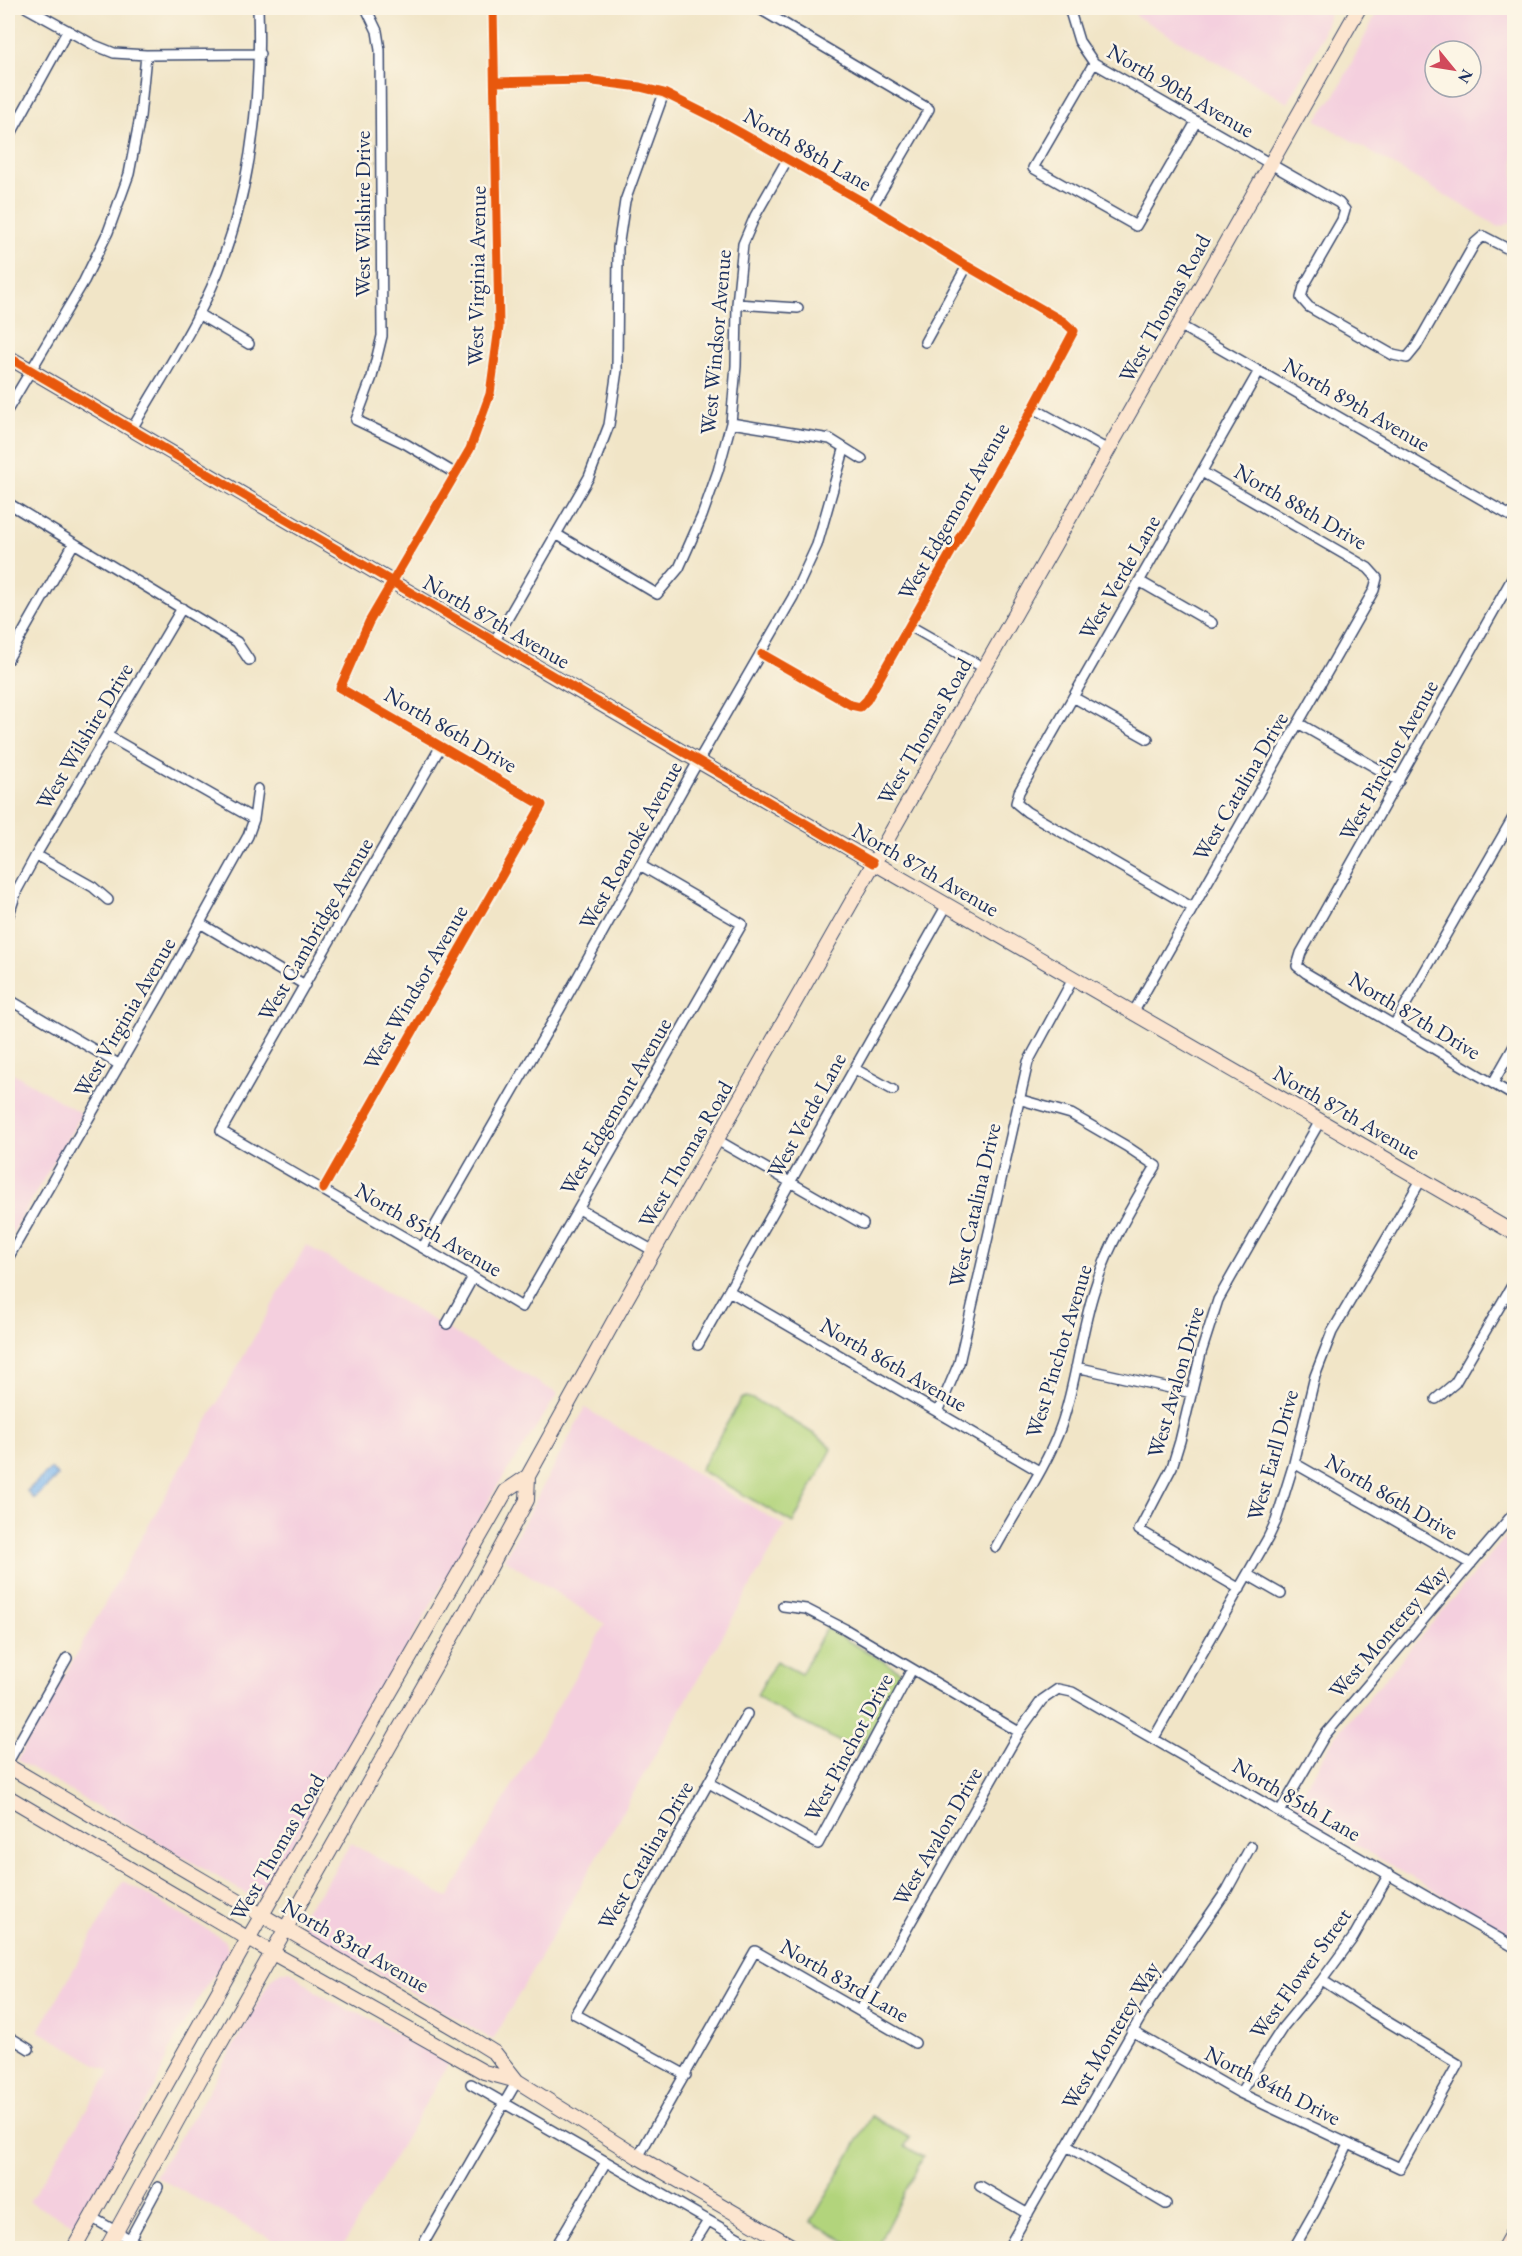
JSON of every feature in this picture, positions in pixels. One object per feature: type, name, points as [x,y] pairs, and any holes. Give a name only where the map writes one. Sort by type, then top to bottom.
[{"type":"main road","name":"West Thomas Road","points":[[74,2248],[248,1939],[506,1491],[528,1476],[1359,8]]},
{"type":"main road","name":"North 87th Avenue","points":[[8,357],[873,863],[1515,1233]]},
{"type":"main road","name":"West Thomas Road","points":[[107,2248],[527,1500],[528,1476]]},
{"type":"main road","points":[[396,1683],[418,1695]]},
{"type":"main road","name":"North 83rd Avenue","points":[[8,1764],[495,2053],[517,2081]]},
{"type":"main road","name":"North 83rd Avenue","points":[[8,1797],[248,1939],[484,2072],[517,2081],[638,2157],[795,2248]]},
{"type":"main road","points":[[1504,2248],[1515,2230]]},
{"type":"street","points":[[27,8],[94,45],[114,53],[260,54]]},
{"type":"street","points":[[132,429],[198,314],[224,257],[243,196],[255,126],[260,54],[258,8]]},
{"type":"street","name":"West Wilshire Drive","points":[[366,8],[377,31],[380,50],[382,336],[372,377],[356,420],[406,444],[456,474]]},
{"type":"street","name":"West Virginia Avenue","points":[[340,688],[369,622],[473,441],[490,394],[498,344],[493,8]]},
{"type":"street","points":[[758,8],[929,109],[872,207]]},
{"type":"street","name":"North 90th Avenue","points":[[1069,8],[1079,41],[1094,63],[1339,203],[1345,210],[1342,220],[1304,286],[1301,298],[1309,307],[1383,350],[1407,358],[1416,347],[1475,243],[1483,236],[1515,252]]},
{"type":"street","points":[[8,139],[68,30]]},
{"type":"street","points":[[8,409],[84,281],[108,231],[129,174],[140,117],[146,55]]},
{"type":"street","points":[[1094,63],[1034,168],[1136,226],[1196,122]]},
{"type":"street","name":"North 88th Lane","points":[[495,82],[586,80],[640,87],[664,93],[718,120],[872,207],[967,266],[1064,322],[1074,332]]},
{"type":"street","points":[[494,642],[589,477],[609,425],[617,370],[618,248],[625,201],[664,93]]},
{"type":"street","name":"West Windsor Avenue","points":[[556,534],[657,594],[679,568],[702,516],[718,471],[731,423],[736,366],[737,304],[743,244],[755,216],[787,160]]},
{"type":"street","points":[[925,342],[967,266]]},
{"type":"street","points":[[737,304],[798,308]]},
{"type":"street","points":[[198,314],[249,344]]},
{"type":"street","name":"North 89th Avenue","points":[[1179,325],[1515,518]]},
{"type":"street","name":"West Edgemont Avenue","points":[[762,654],[851,705],[860,707],[867,700],[1074,332]]},
{"type":"street","name":"West Verde Lane","points":[[1193,908],[1027,812],[1016,803],[1019,792],[1259,371]]},
{"type":"street","points":[[1033,408],[1108,450]]},
{"type":"street","points":[[731,423],[830,439],[844,450],[862,459]]},
{"type":"street","name":"West Roanoke Avenue","points":[[423,1247],[793,597],[817,545],[844,450]]},
{"type":"street","name":"North 88th Drive","points":[[1202,472],[1368,568],[1377,578]]},
{"type":"street","points":[[8,503],[237,642],[249,660]]},
{"type":"street","points":[[8,659],[74,543]]},
{"type":"street","name":"West Pinchot Avenue","points":[[1297,966],[1301,953],[1515,575]]},
{"type":"street","name":"West Catalina Drive","points":[[1133,1013],[1374,590],[1377,578]]},
{"type":"street","points":[[1139,581],[1212,623]]},
{"type":"street","name":"West Wilshire Drive","points":[[8,917],[17,890],[36,855],[182,608]]},
{"type":"street","points":[[910,626],[984,668]]},
{"type":"street","name":"North 86th Drive","points":[[340,688],[542,805]]},
{"type":"street","points":[[1073,697],[1148,739]]},
{"type":"street","points":[[1298,723],[1399,781]]},
{"type":"street","points":[[108,736],[254,819]]},
{"type":"street","name":"West Cambridge Avenue","points":[[221,1131],[441,746]]},
{"type":"street","name":"West Virginia Avenue","points":[[8,1258],[120,1065],[248,836],[254,819],[258,789]]},
{"type":"street","name":"West Windsor Avenue","points":[[323,1189],[542,805]]},
{"type":"street","points":[[1394,1025],[1515,816]]},
{"type":"street","points":[[36,855],[93,887],[108,900]]},
{"type":"street","name":"West Edgemont Avenue","points":[[522,1307],[742,924],[640,865]]},
{"type":"street","name":"West Verde Lane","points":[[698,1345],[947,905]]},
{"type":"street","points":[[200,923],[305,985]]},
{"type":"street","name":"North 87th Drive","points":[[1297,966],[1515,1096]]},
{"type":"street","name":"West Catalina Drive","points":[[938,1412],[959,1363],[1028,1062],[1033,1049],[1073,979]]},
{"type":"street","points":[[8,999],[120,1065]]},
{"type":"street","points":[[1493,1083],[1515,1046]]},
{"type":"street","points":[[855,1069],[893,1090]]},
{"type":"street","name":"West Pinchot Avenue","points":[[996,1546],[1039,1471],[1060,1427],[1095,1288],[1132,1207],[1156,1166],[1071,1114],[1018,1099]]},
{"type":"street","name":"West Avalon Drive","points":[[1240,1589],[1139,1530],[1172,1467],[1210,1322],[1218,1300],[1320,1121]]},
{"type":"street","name":"North 85th Avenue","points":[[221,1131],[423,1247],[522,1307]]},
{"type":"street","points":[[717,1140],[863,1224]]},
{"type":"street","name":"West Earll Drive","points":[[1154,1738],[1248,1575],[1276,1521],[1294,1462],[1315,1376],[1332,1332],[1421,1180]]},
{"type":"street","points":[[579,1209],[654,1251]]},
{"type":"street","points":[[447,1324],[474,1277]]},
{"type":"street","points":[[1436,1399],[1455,1383],[1515,1282]]},
{"type":"street","name":"North 86th Avenue","points":[[729,1291],[1039,1471]]},
{"type":"street","points":[[1076,1367],[1192,1393]]},
{"type":"street","name":"North 86th Drive","points":[[1294,1462],[1471,1564]]},
{"type":"street","name":"West Monterey Way","points":[[1280,1812],[1326,1735],[1515,1513]]},
{"type":"street","points":[[1248,1575],[1281,1594]]},
{"type":"street","points":[[783,1606],[806,1609],[845,1629],[1019,1732]]},
{"type":"street","points":[[8,1764],[67,1658]]},
{"type":"street","name":"West Pinchot Drive","points":[[709,1783],[818,1844],[912,1669]]},
{"type":"street","name":"West Avalon Drive","points":[[860,2011],[1019,1732],[1042,1700],[1058,1689]]},
{"type":"street","name":"North 85th Lane","points":[[1058,1689],[1072,1692],[1154,1738],[1515,1947]]},
{"type":"street","name":"West Catalina Drive","points":[[686,2075],[575,2014],[626,1930],[747,1714]]},
{"type":"street","name":"West Monterey Way","points":[[1008,2248],[1150,2001],[1227,1890],[1251,1846]]},
{"type":"street","name":"West Flower Street","points":[[1240,2093],[1283,2027],[1353,1938],[1389,1874]]},
{"type":"street","name":"North 83rd Lane","points":[[686,2075],[755,1951],[915,2043]]},
{"type":"street","name":"North 84th Drive","points":[[1132,2031],[1240,2093],[1400,2168],[1458,2064],[1322,1980]]},
{"type":"street","points":[[8,2036],[29,2049]]},
{"type":"street","points":[[638,2157],[686,2075]]},
{"type":"street","points":[[421,2248],[517,2081]]},
{"type":"street","points":[[471,2084],[756,2248]]},
{"type":"street","points":[[1294,2248],[1348,2145]]},
{"type":"street","points":[[1067,2146],[1166,2204]]},
{"type":"street","points":[[555,2248],[606,2162]]},
{"type":"street","points":[[124,2248],[158,2187]]},
{"type":"street","points":[[980,2187],[1028,2214]]},
{"type":"street","points":[[91,2217],[146,2248]]},
{"type":"street","points":[[691,2248],[708,2221]]},
{"type":"shaded area","points":[[1134,8],[1331,8],[1318,47],[1288,103],[1136,16]]},
{"type":"shaded area","points":[[1379,8],[1514,8],[1514,222],[1499,227],[1316,120],[1337,92]]},
{"type":"shaded area","points":[[8,1070],[82,1114],[8,1240]]},
{"type":"shaded area","points":[[306,1245],[558,1394],[500,1482],[385,1687],[268,1887],[261,1895],[252,1897],[17,1760]]},
{"type":"shaded area","points":[[585,1408],[785,1526],[493,2040],[310,1933],[304,1928],[302,1915],[322,1890],[351,1843],[448,1898],[605,1624],[504,1559]]},
{"type":"shaded area","points":[[1514,1527],[1514,1937],[1295,1808],[1335,1737]]},
{"type":"shaded area","points":[[123,1881],[223,1939],[228,1953],[227,1958],[204,1989],[169,2051],[156,2085],[79,2227],[29,2202],[110,2072],[39,2031]]},
{"type":"shaded area","points":[[281,1971],[290,1971],[318,1993],[345,2009],[360,2013],[449,2063],[342,2248],[288,2248],[155,2176],[198,2109],[271,1979]]},
{"type":"green space","points":[[746,1397],[792,1421],[828,1444],[832,1449],[793,1523],[700,1470],[741,1399]]},
{"type":"green space","points":[[826,1628],[897,1669],[901,1674],[900,1681],[859,1752],[767,1704],[757,1695],[776,1661],[801,1674]]},
{"type":"green space","points":[[872,2116],[910,2138],[905,2146],[923,2157],[876,2248],[858,2248],[811,2222]]},
{"type":"water","points":[[51,1469],[58,1476],[34,1499],[27,1491]]},
{"type":"cycle path","points":[[323,1189],[542,805],[340,688],[369,622],[470,449],[490,394],[499,327],[493,8]]},
{"type":"cycle path","points":[[495,82],[586,80],[640,87],[664,93],[718,120],[872,207],[967,266],[1064,322],[1074,331],[1033,408],[867,700],[860,707],[851,705],[762,654]]},
{"type":"cycle path","points":[[8,357],[873,863]]}]
